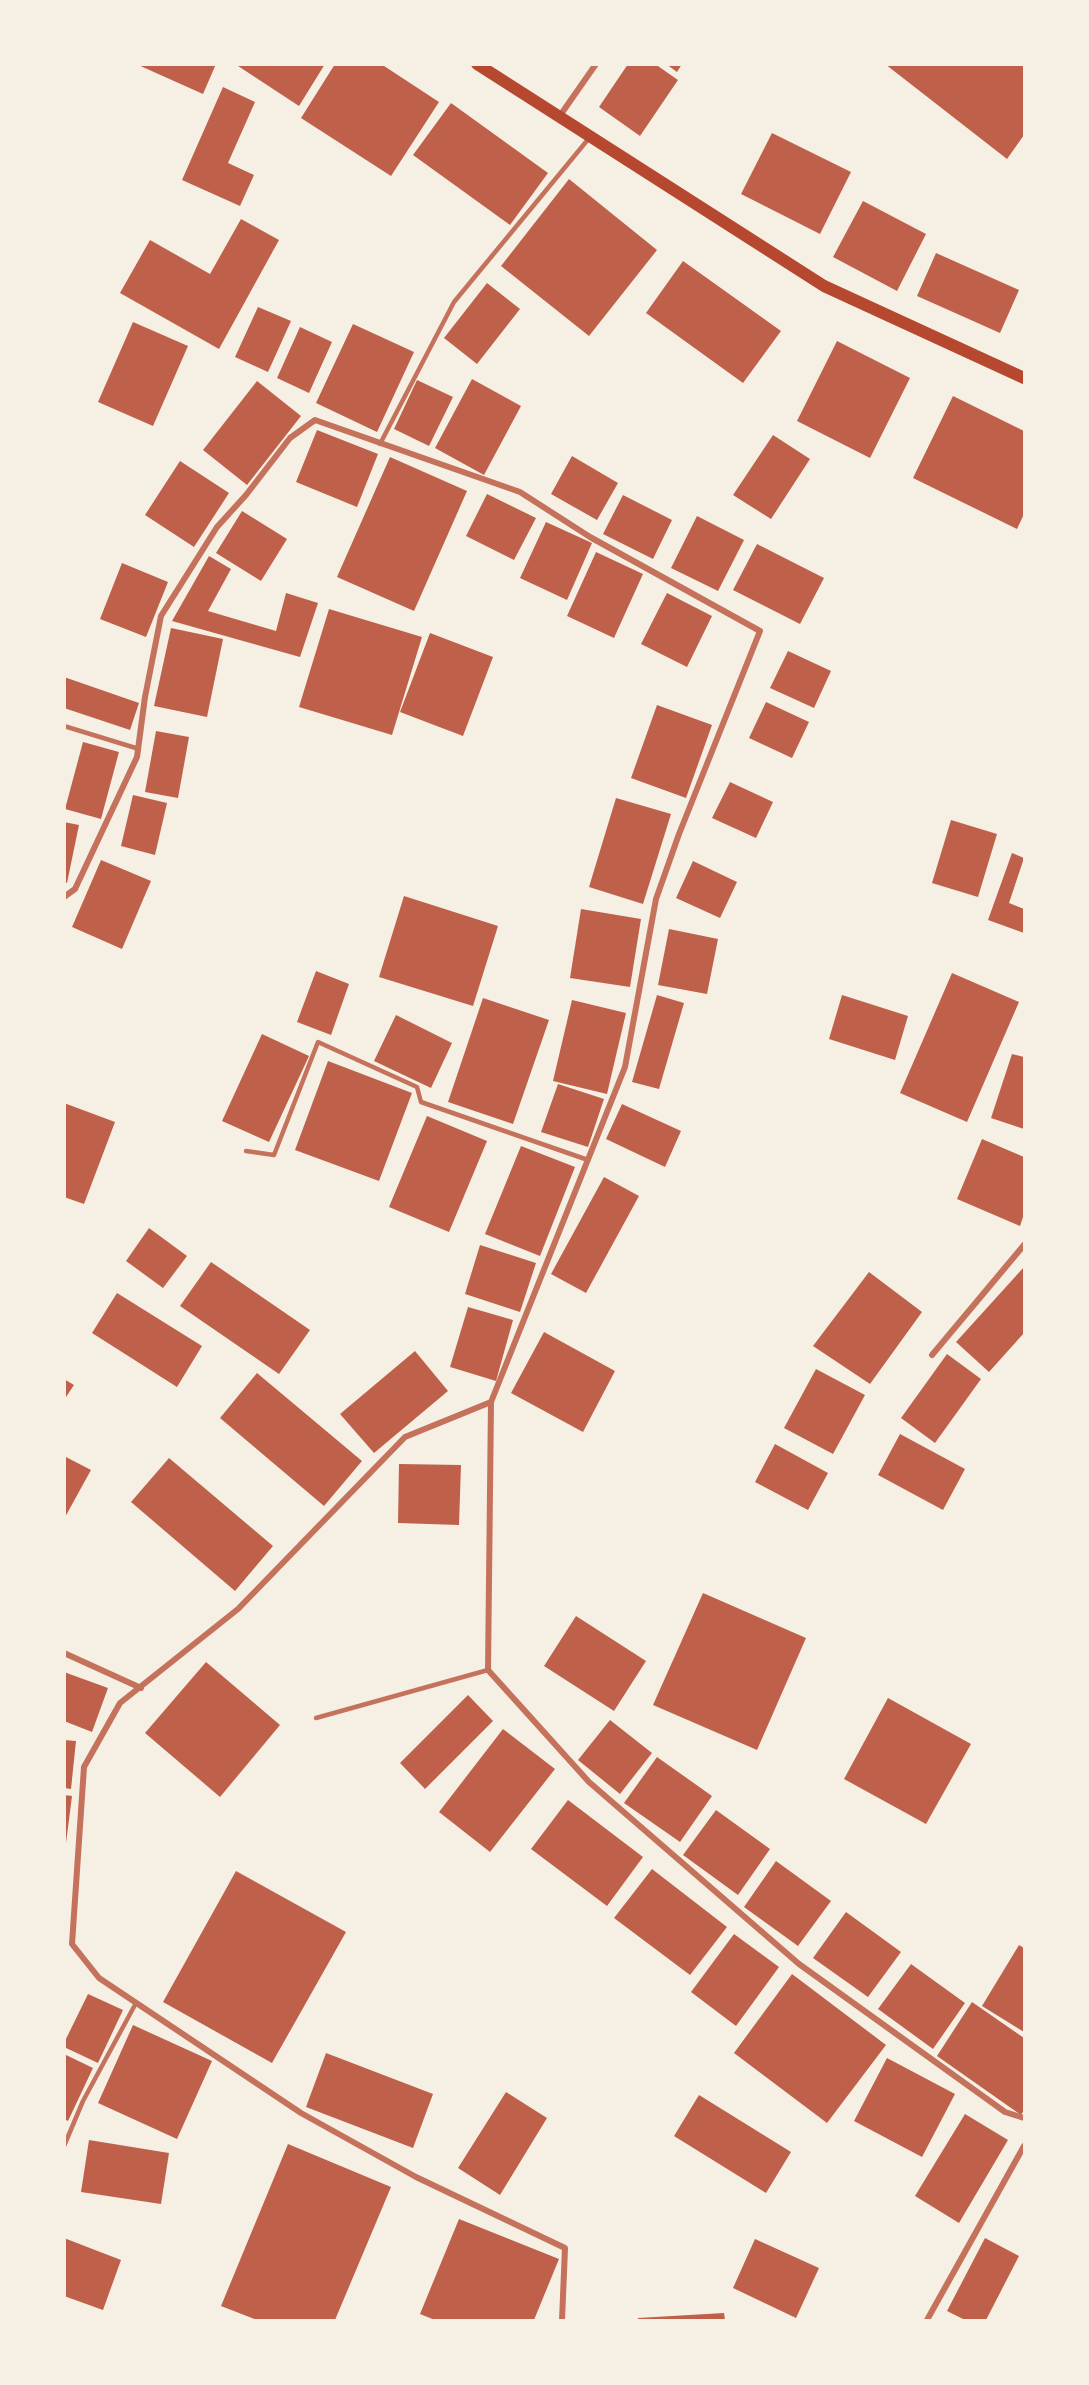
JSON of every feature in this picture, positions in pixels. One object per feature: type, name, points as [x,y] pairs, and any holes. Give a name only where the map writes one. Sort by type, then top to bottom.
[{"type":"main road","points":[[477,64],[824,286],[1024,378]]},
{"type":"street","points":[[559,117],[596,64]]},
{"type":"street","points":[[64,897],[75,889],[137,757],[145,697],[161,616],[217,526],[246,495],[290,438],[315,420],[520,492],[590,537],[760,631],[679,834],[656,899],[625,1068],[491,1402],[488,1670],[588,1782],[799,1964],[1005,2112],[1024,2118]]},
{"type":"street","points":[[932,1355],[1024,1245]]},
{"type":"street","points":[[491,1402],[405,1437],[238,1609],[120,1703],[84,1767],[72,1944],[99,1978],[301,2113],[416,2177],[565,2248],[562,2320]]},
{"type":"street","points":[[64,1653],[141,1688]]},
{"type":"street","points":[[927,2320],[1024,2146]]},
{"type":"lane","points":[[380,444],[454,302],[590,137]]},
{"type":"lane","points":[[64,726],[139,749]]},
{"type":"lane","points":[[246,1151],[274,1155],[318,1042],[417,1087],[421,1102],[588,1160]]},
{"type":"lane","points":[[316,1718],[488,1670]]},
{"type":"lane","points":[[64,2146],[83,2101],[136,2003]]},
{"type":"building","points":[[136,64],[216,64],[203,94]]},
{"type":"building","points":[[235,64],[325,64],[299,106]]},
{"type":"building","points":[[335,64],[381,64],[439,102],[391,176],[301,118]]},
{"type":"building","points":[[628,64],[655,64],[678,80],[640,136],[599,107]]},
{"type":"building","points":[[666,64],[682,64],[677,72]]},
{"type":"building","points":[[885,64],[1024,64],[1024,135],[1007,159]]},
{"type":"building","points":[[223,87],[255,102],[228,163],[254,175],[240,206],[182,180]]},
{"type":"building","points":[[451,103],[548,173],[510,225],[413,155]]},
{"type":"building","points":[[772,133],[851,172],[820,234],[741,194]]},
{"type":"building","points":[[569,179],[657,250],[589,336],[501,266]]},
{"type":"building","points":[[863,201],[926,234],[897,291],[833,257]]},
{"type":"building","points":[[241,219],[279,240],[219,349],[120,293],[150,240],[210,274]]},
{"type":"building","points":[[936,253],[1019,290],[1000,333],[917,296]]},
{"type":"building","points":[[683,261],[781,331],[743,383],[646,313]]},
{"type":"building","points":[[487,283],[520,309],[477,364],[444,338]]},
{"type":"building","points":[[258,307],[291,321],[268,372],[235,357]]},
{"type":"building","points":[[133,322],[188,346],[153,426],[98,402]]},
{"type":"building","points":[[353,324],[414,352],[377,432],[316,403]]},
{"type":"building","points":[[300,327],[332,342],[309,393],[277,378]]},
{"type":"building","points":[[837,341],[910,378],[870,458],[797,421]]},
{"type":"building","points":[[472,379],[521,406],[484,475],[435,448]]},
{"type":"building","points":[[417,380],[453,397],[429,446],[394,429]]},
{"type":"building","points":[[257,381],[301,416],[247,485],[203,450]]},
{"type":"building","points":[[953,396],[1024,431],[1024,514],[1017,529],[913,478]]},
{"type":"building","points":[[317,430],[378,454],[357,507],[296,482]]},
{"type":"building","points":[[773,435],[810,459],[771,519],[733,495]]},
{"type":"building","points":[[572,456],[618,483],[597,520],[551,494]]},
{"type":"building","points":[[390,457],[467,491],[414,611],[337,577]]},
{"type":"building","points":[[180,461],[229,493],[194,547],[145,515]]},
{"type":"building","points":[[487,494],[536,518],[514,560],[466,536]]},
{"type":"building","points":[[623,495],[672,520],[653,559],[603,534]]},
{"type":"building","points":[[242,511],[287,539],[261,581],[216,553]]},
{"type":"building","points":[[697,516],[744,540],[718,591],[671,568]]},
{"type":"building","points":[[546,522],[592,543],[567,600],[520,578]]},
{"type":"building","points":[[757,544],[824,578],[800,624],[733,590]]},
{"type":"building","points":[[596,552],[643,574],[614,638],[567,616]]},
{"type":"building","points":[[209,556],[231,569],[208,611],[276,631],[286,593],[318,603],[300,657],[172,621]]},
{"type":"building","points":[[122,563],[168,582],[146,637],[100,619]]},
{"type":"building","points":[[667,593],[712,616],[687,667],[641,644]]},
{"type":"building","points":[[329,609],[422,637],[392,735],[299,707]]},
{"type":"building","points":[[171,628],[223,639],[207,717],[154,706]]},
{"type":"building","points":[[430,633],[493,657],[463,736],[400,712]]},
{"type":"building","points":[[788,651],[831,671],[814,708],[770,688]]},
{"type":"building","points":[[64,677],[139,703],[130,730],[64,708]]},
{"type":"building","points":[[766,702],[809,722],[792,758],[749,738]]},
{"type":"building","points":[[657,705],[712,725],[686,798],[631,778]]},
{"type":"building","points":[[156,731],[189,737],[178,798],[145,792]]},
{"type":"building","points":[[83,742],[119,752],[101,819],[65,809]]},
{"type":"building","points":[[730,782],[773,802],[756,838],[712,818]]},
{"type":"building","points":[[133,795],[167,803],[155,855],[121,846]]},
{"type":"building","points":[[616,798],[671,814],[643,904],[589,887]]},
{"type":"building","points":[[951,820],[997,834],[978,897],[932,883]]},
{"type":"building","points":[[64,822],[79,825],[67,883],[64,882]]},
{"type":"building","points":[[1012,853],[1024,858],[1009,903],[1024,909],[1024,933],[988,920]]},
{"type":"building","points":[[101,860],[151,881],[122,949],[72,927]]},
{"type":"building","points":[[693,861],[737,882],[720,918],[676,898]]},
{"type":"building","points":[[404,896],[498,926],[473,1006],[379,977]]},
{"type":"building","points":[[581,909],[641,919],[630,987],[570,978]]},
{"type":"building","points":[[669,929],[718,939],[707,994],[658,985]]},
{"type":"building","points":[[316,971],[349,984],[331,1035],[297,1022]]},
{"type":"building","points":[[952,973],[1019,1002],[967,1122],[900,1093]]},
{"type":"building","points":[[657,995],[684,1003],[659,1089],[632,1082]]},
{"type":"building","points":[[842,995],[908,1016],[895,1060],[829,1039]]},
{"type":"building","points":[[483,998],[549,1020],[513,1124],[448,1102]]},
{"type":"building","points":[[572,1000],[626,1013],[607,1094],[553,1081]]},
{"type":"building","points":[[396,1015],[452,1043],[431,1088],[374,1061]]},
{"type":"building","points":[[262,1034],[309,1056],[269,1142],[222,1121]]},
{"type":"building","points":[[1012,1054],[1024,1057],[1024,1129],[991,1118]]},
{"type":"building","points":[[328,1061],[412,1093],[379,1181],[295,1150]]},
{"type":"building","points":[[558,1084],[604,1099],[588,1147],[541,1132]]},
{"type":"building","points":[[64,1103],[115,1122],[84,1204],[64,1197]]},
{"type":"building","points":[[622,1104],[681,1131],[665,1167],[606,1139]]},
{"type":"building","points":[[427,1116],[487,1141],[449,1232],[389,1207]]},
{"type":"building","points":[[982,1139],[1024,1157],[1024,1214],[1020,1226],[957,1199]]},
{"type":"building","points":[[521,1146],[575,1167],[540,1256],[485,1234]]},
{"type":"building","points":[[604,1177],[639,1196],[586,1293],[551,1274]]},
{"type":"building","points":[[149,1228],[187,1256],[163,1288],[126,1261]]},
{"type":"building","points":[[480,1245],[536,1263],[520,1312],[465,1294]]},
{"type":"building","points":[[211,1262],[310,1330],[279,1374],[180,1306]]},
{"type":"building","points":[[1024,1267],[1024,1333],[989,1372],[956,1342]]},
{"type":"building","points":[[869,1272],[922,1312],[870,1384],[813,1346]]},
{"type":"building","points":[[117,1293],[202,1346],[177,1387],[92,1333]]},
{"type":"building","points":[[468,1307],[513,1320],[496,1381],[450,1367]]},
{"type":"building","points":[[544,1332],[615,1371],[583,1432],[511,1393]]},
{"type":"building","points":[[415,1351],[448,1391],[374,1453],[340,1414]]},
{"type":"building","points":[[947,1354],[981,1379],[935,1443],[901,1418]]},
{"type":"building","points":[[816,1369],[865,1395],[833,1454],[784,1428]]},
{"type":"building","points":[[257,1373],[362,1461],[324,1506],[220,1418]]},
{"type":"building","points":[[64,1379],[74,1385],[64,1400]]},
{"type":"building","points":[[900,1434],[965,1469],[943,1510],[878,1475]]},
{"type":"building","points":[[775,1444],[828,1473],[808,1510],[755,1482]]},
{"type":"building","points":[[64,1456],[91,1470],[64,1519]]},
{"type":"building","points":[[169,1458],[273,1546],[235,1591],[131,1502]]},
{"type":"building","points":[[399,1464],[461,1465],[459,1525],[398,1523]]},
{"type":"building","points":[[703,1593],[806,1638],[757,1750],[653,1705]]},
{"type":"building","points":[[576,1616],[646,1661],[614,1711],[544,1666]]},
{"type":"building","points":[[206,1662],[280,1725],[220,1797],[145,1733]]},
{"type":"building","points":[[64,1672],[108,1688],[92,1732],[64,1721]]},
{"type":"building","points":[[468,1695],[493,1721],[425,1789],[400,1763]]},
{"type":"building","points":[[888,1698],[971,1744],[926,1824],[844,1779]]},
{"type":"building","points":[[610,1720],[652,1753],[620,1794],[578,1760]]},
{"type":"building","points":[[503,1729],[555,1769],[490,1852],[439,1812]]},
{"type":"building","points":[[64,1740],[76,1741],[71,1789],[64,1788]]},
{"type":"building","points":[[657,1757],[712,1796],[680,1842],[624,1803]]},
{"type":"building","points":[[64,1795],[72,1796],[66,1843],[64,1843]]},
{"type":"building","points":[[568,1800],[643,1857],[607,1906],[531,1849]]},
{"type":"building","points":[[716,1810],[770,1849],[738,1895],[683,1855]]},
{"type":"building","points":[[776,1861],[831,1901],[798,1946],[744,1907]]},
{"type":"building","points":[[652,1869],[727,1927],[690,1975],[614,1918]]},
{"type":"building","points":[[236,1871],[346,1932],[272,2063],[163,2002]]},
{"type":"building","points":[[846,1912],[901,1952],[868,1997],[813,1958]]},
{"type":"building","points":[[734,1934],[779,1967],[736,2026],[691,1992]]},
{"type":"building","points":[[1019,1945],[1024,1948],[1024,2032],[982,2006]]},
{"type":"building","points":[[911,1964],[965,2003],[933,2049],[878,2009]]},
{"type":"building","points":[[792,1974],[886,2045],[827,2123],[734,2053]]},
{"type":"building","points":[[88,1994],[123,2010],[98,2063],[64,2047]]},
{"type":"building","points":[[972,2002],[1024,2038],[1024,2110],[1021,2115],[937,2056]]},
{"type":"building","points":[[133,2025],[212,2061],[177,2139],[98,2103]]},
{"type":"building","points":[[326,2053],[433,2094],[413,2148],[306,2107]]},
{"type":"building","points":[[64,2054],[93,2068],[68,2121],[64,2119]]},
{"type":"building","points":[[887,2058],[955,2094],[922,2157],[854,2121]]},
{"type":"building","points":[[506,2092],[547,2118],[500,2195],[458,2168]]},
{"type":"building","points":[[699,2095],[791,2152],[766,2193],[674,2136]]},
{"type":"building","points":[[965,2114],[1008,2140],[959,2223],[915,2196]]},
{"type":"building","points":[[89,2140],[169,2153],[161,2204],[81,2192]]},
{"type":"building","points":[[288,2144],[391,2187],[335,2320],[257,2320],[221,2306]]},
{"type":"building","points":[[459,2219],[559,2259],[534,2320],[435,2320],[420,2314]]},
{"type":"building","points":[[64,2238],[121,2260],[103,2310],[64,2296]]},
{"type":"building","points":[[985,2238],[1019,2256],[986,2320],[965,2320],[947,2311]]},
{"type":"building","points":[[755,2239],[819,2268],[796,2318],[733,2288]]},
{"type":"building","points":[[724,2313],[725,2320],[638,2320],[638,2318]]}]
